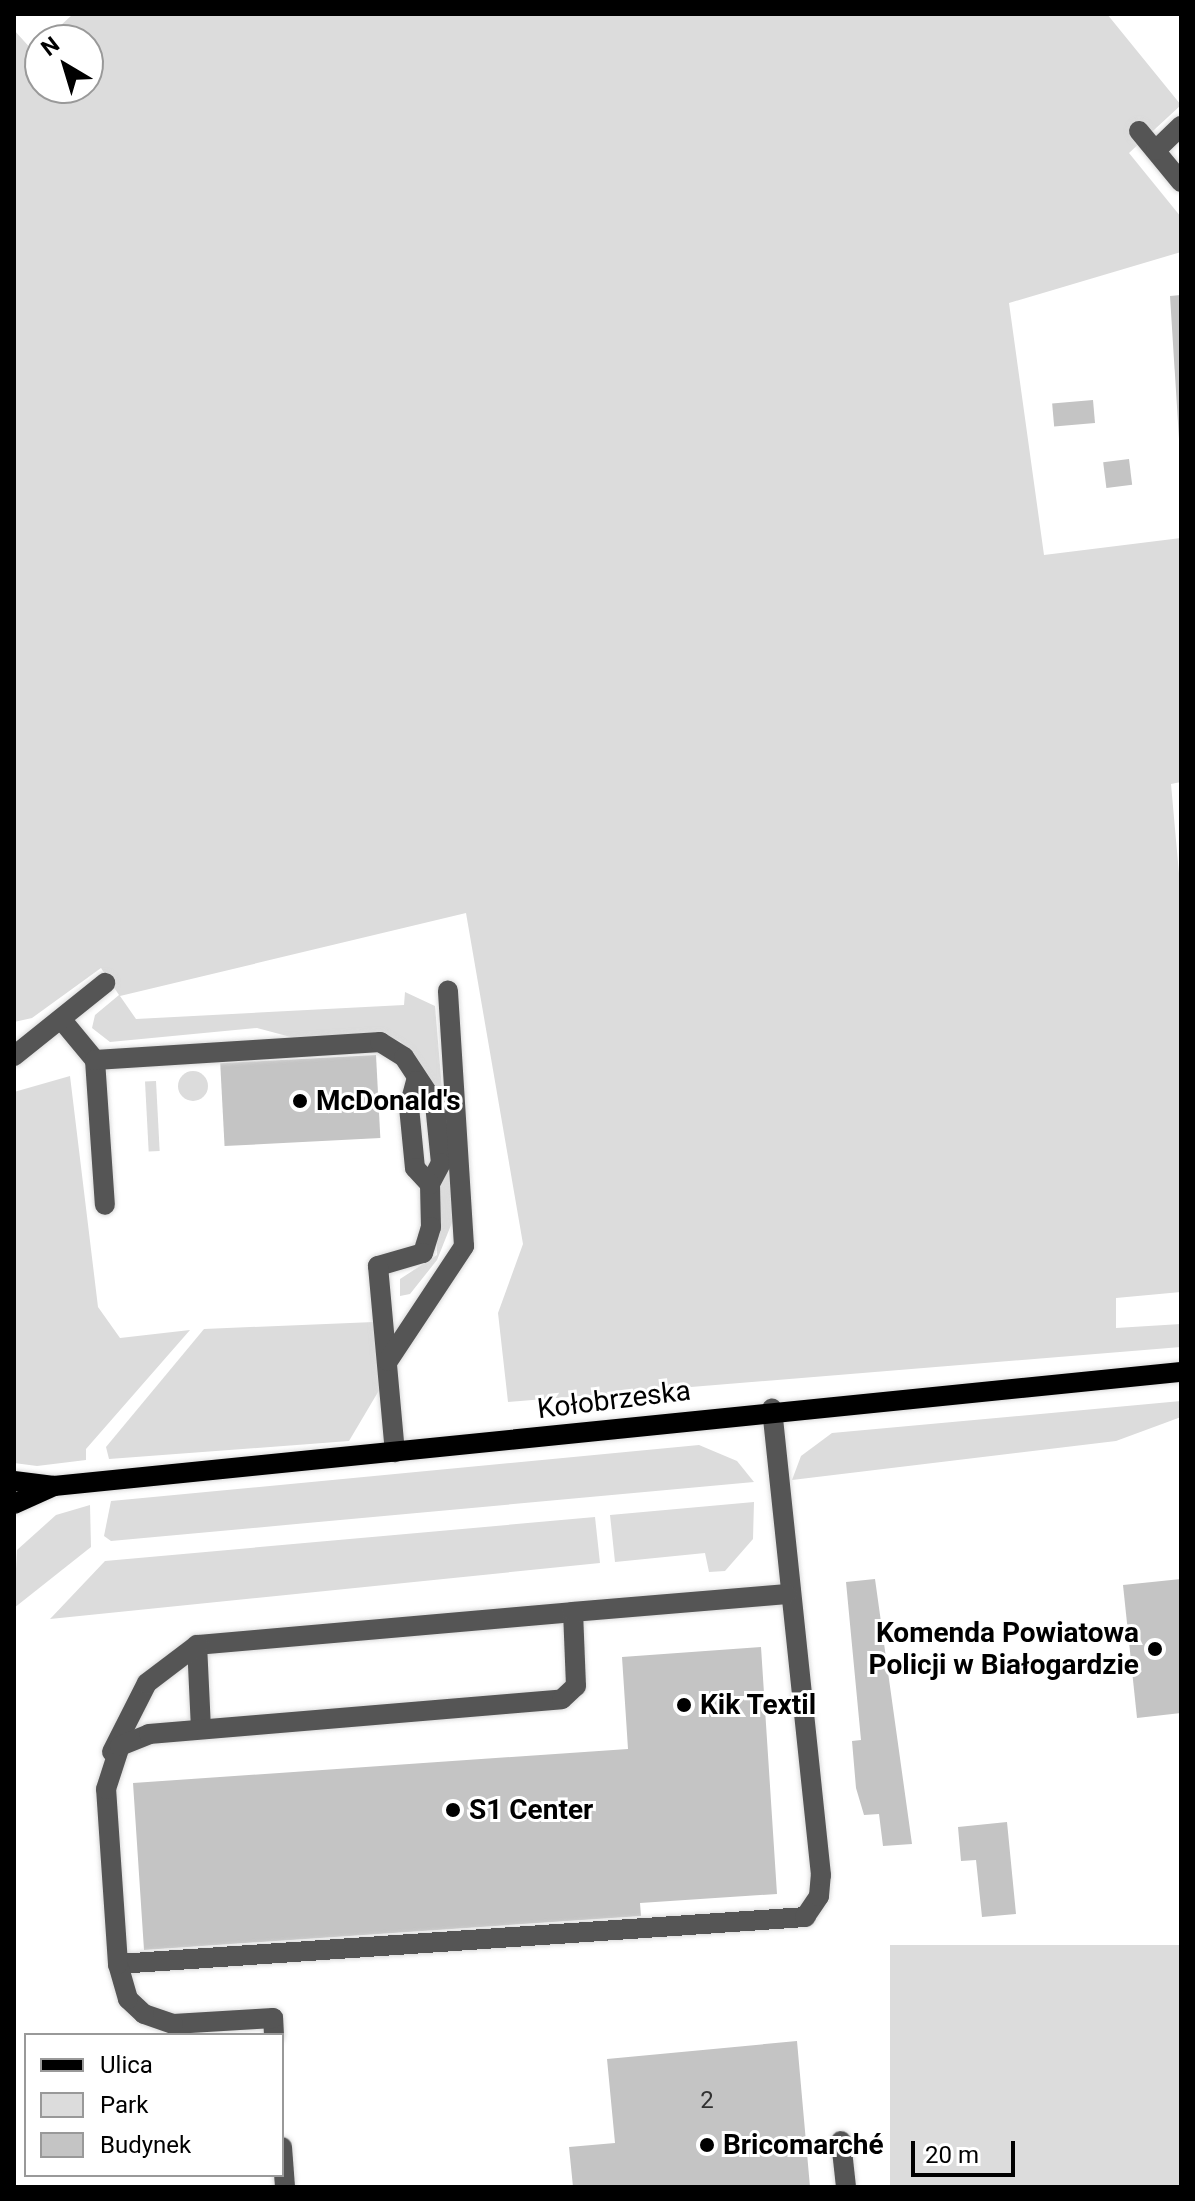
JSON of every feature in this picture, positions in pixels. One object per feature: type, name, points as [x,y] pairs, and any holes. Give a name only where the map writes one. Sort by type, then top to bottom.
[{"type":"main road","name":"Kołobrzeska","points":[[14,1481],[54,1486],[395,1452],[772,1409],[1181,1372]]},
{"type":"main road","name":"Kołobrzeska","points":[[14,1504],[54,1486]]},
{"type":"street","points":[[1156,150],[1181,126]]},
{"type":"street","points":[[1139,131],[1181,182]]},
{"type":"street","points":[[14,1056],[105,983]]},
{"type":"street","points":[[387,1365],[396,1339],[464,1246],[448,990]]},
{"type":"street","points":[[61,1019],[95,1060],[105,1205]]},
{"type":"street","points":[[95,1060],[380,1042],[404,1057],[416,1081],[435,1104],[441,1163],[430,1184],[431,1227],[423,1253],[378,1266],[395,1452]]},
{"type":"street","points":[[118,1964],[805,1917],[819,1896],[821,1875],[786,1594],[772,1409]]},
{"type":"street","points":[[274,2033],[273,2018],[186,2024],[144,2014],[128,1999],[118,1964],[109,1762],[147,1683],[197,1645],[786,1594]]},
{"type":"street","points":[[109,1762],[137,1736],[562,1699],[576,1686],[573,1612]]},
{"type":"street","points":[[197,1645],[201,1729]]},
{"type":"street","points":[[841,2141],[846,2187]]},
{"type":"green space","points":[[73,14],[1107,14],[1181,105],[1129,153],[1181,217],[1181,252],[1009,303],[1044,555],[1181,538],[1181,782],[1171,784],[1181,896],[1181,1292],[1116,1298],[1116,1328],[1181,1324],[1181,1347],[508,1402],[498,1313],[523,1244],[466,913],[120,996],[136,1019],[404,1005],[405,992],[435,1006],[453,1220],[437,1260],[410,1294],[400,1296],[400,1279],[437,1255],[437,1189],[447,1163],[412,1054],[400,1041],[382,1035],[302,1040],[257,1028],[110,1042],[92,1028],[95,1015],[119,995],[101,968],[32,1018],[14,1022],[14,30],[24,41],[24,104],[104,104],[104,24],[62,24]]},
{"type":"green space","points":[[193,1071],[204,1075],[208,1086],[204,1097],[193,1101],[182,1097],[178,1086],[182,1075]]},
{"type":"green space","points":[[70,1076],[98,1307],[120,1338],[190,1330],[86,1449],[86,1460],[37,1466],[14,1463],[14,1092]]},
{"type":"green space","points":[[156,1081],[160,1151],[149,1151],[145,1082]]},
{"type":"green space","points":[[374,1322],[381,1387],[349,1441],[109,1459],[106,1447],[204,1329]]},
{"type":"green space","points":[[1181,1401],[1181,1417],[1116,1441],[792,1480],[801,1456],[832,1433]]},
{"type":"green space","points":[[699,1445],[737,1461],[754,1482],[111,1541],[104,1536],[111,1501]]},
{"type":"green space","points":[[754,1502],[753,1539],[725,1571],[709,1572],[705,1553],[615,1562],[610,1515]]},
{"type":"green space","points":[[90,1505],[91,1547],[14,1608],[17,1550],[56,1515]]},
{"type":"green space","points":[[595,1517],[600,1563],[50,1619],[105,1561]]},
{"type":"green space","points":[[890,1945],[1181,1945],[1181,2187],[890,2187]]},
{"type":"building","points":[[1181,295],[1181,439],[1179,439],[1170,296]]},
{"type":"building","points":[[1093,400],[1095,423],[1054,426],[1052,404]]},
{"type":"building","points":[[1129,459],[1132,485],[1106,488],[1103,462]]},
{"type":"building","name":"McDonald's","points":[[376,1055],[380,1138],[225,1146],[220,1063]]},
{"type":"building","points":[[875,1579],[912,1844],[883,1846],[879,1814],[864,1815],[856,1788],[852,1741],[861,1740],[846,1582]]},
{"type":"building","name":"Komenda Powiatowa Policji w Białogardzie","points":[[1181,1579],[1181,1713],[1137,1718],[1123,1585]]},
{"type":"building","name":"S1 Center","points":[[761,1647],[777,1894],[640,1903],[641,1916],[144,1950],[133,1783],[628,1749],[622,1657]]},
{"type":"building","points":[[1007,1822],[1016,1914],[982,1917],[976,1860],[961,1861],[958,1827]]},
{"type":"building","points":[[797,2041],[810,2187],[573,2187],[569,2147],[615,2143],[607,2059]]},
{"type":"place","name":"McDonald's","points":[[300,1101]]},
{"type":"place","name":"Komenda Powiatowa Policji w Białogardzie","points":[[1155,1649]]},
{"type":"place","name":"Kik Textil","points":[[684,1705]]},
{"type":"place","name":"S1 Center","points":[[453,1810]]},
{"type":"place","name":"Bricomarché","points":[[707,2145]]}]
